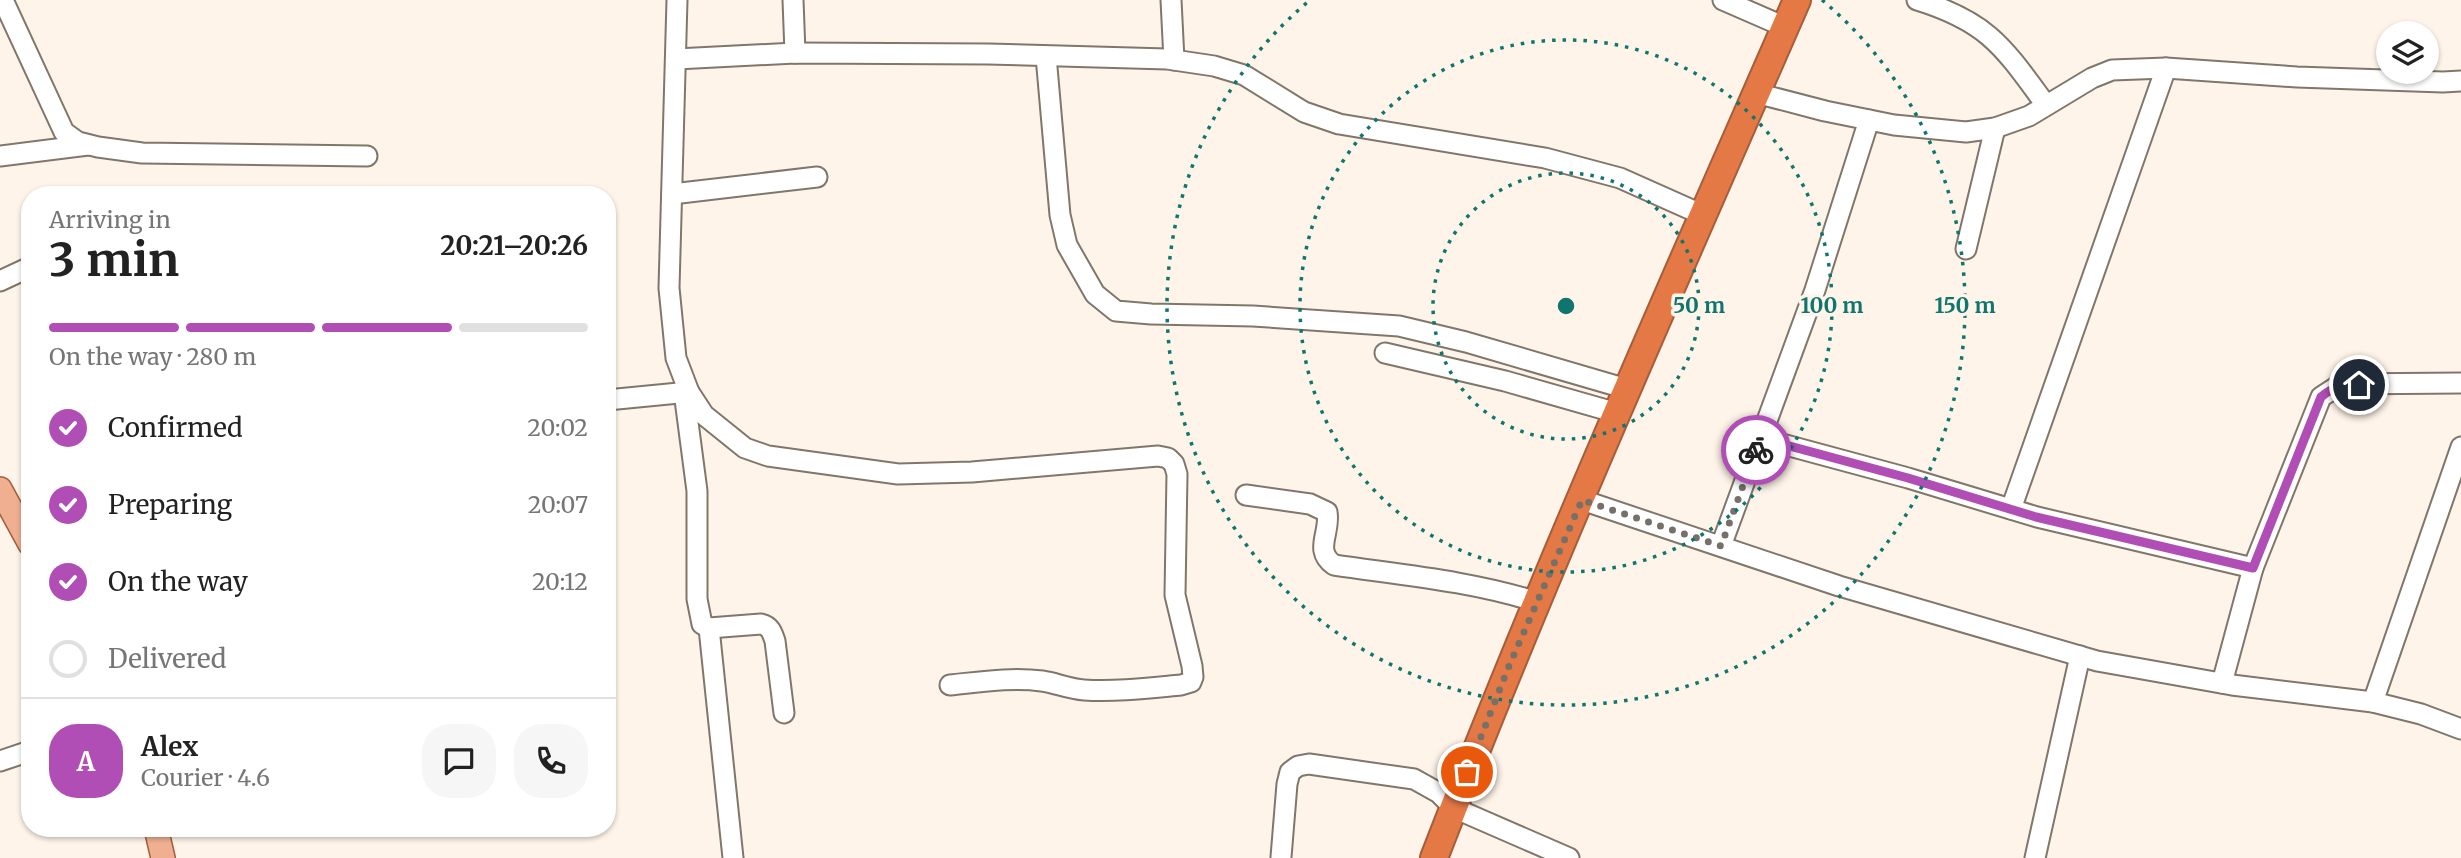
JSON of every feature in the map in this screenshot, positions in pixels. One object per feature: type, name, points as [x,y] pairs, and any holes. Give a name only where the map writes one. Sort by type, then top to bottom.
[{"type":"highway","points":[[1434,858],[1509,666],[1797,0]]},
{"type":"main road","points":[[0,489],[21,528]]},
{"type":"main road","points":[[158,837],[163,858]]},
{"type":"street","points":[[3,0],[64,132],[78,142],[142,153],[367,156]]},
{"type":"street","points":[[677,0],[670,288],[676,358],[686,392],[697,491],[697,599],[702,624],[709,628],[761,624],[767,625],[772,631],[784,713]]},
{"type":"street","points":[[793,0],[795,53]]},
{"type":"street","points":[[1171,0],[1174,60]]},
{"type":"street","points":[[1723,0],[1785,27]]},
{"type":"street","points":[[1917,0],[1966,19],[1986,33],[2004,49],[2046,106]]},
{"type":"street","points":[[676,60],[795,53],[1046,55],[1174,60],[1214,66],[1244,75],[1304,112],[1339,124],[1545,158],[1620,178],[1703,215]]},
{"type":"street","points":[[1046,55],[1059,203],[1067,245],[1095,294],[1116,311],[1253,316],[1399,326],[1466,342],[1627,389]]},
{"type":"street","points":[[2011,509],[2166,68]]},
{"type":"street","points":[[1756,93],[1869,120],[1966,132],[1995,128],[2029,116],[2092,78],[2112,70],[2166,68],[2297,77],[2461,81]]},
{"type":"street","points":[[1721,546],[1815,290],[1869,120]]},
{"type":"street","points":[[1966,249],[1995,128]]},
{"type":"street","points":[[0,156],[88,145]]},
{"type":"street","points":[[672,194],[817,177]]},
{"type":"street","points":[[0,281],[21,271]]},
{"type":"street","points":[[1385,353],[1504,381],[1617,413]]},
{"type":"street","points":[[2222,683],[2253,568],[2321,397],[2341,384],[2461,383]]},
{"type":"street","points":[[616,399],[686,392]]},
{"type":"street","points":[[686,392],[704,415],[745,448],[768,456],[898,474],[972,472],[1158,456],[1167,458],[1174,464],[1178,491],[1175,595],[1192,666],[1191,682],[1116,690],[1084,690],[1030,680],[950,685]]},
{"type":"street","points":[[1760,438],[2011,509],[2253,568]]},
{"type":"street","points":[[2373,702],[2461,447]]},
{"type":"street","points":[[1246,495],[1310,504],[1327,512],[1323,550],[1326,559],[1334,565],[1465,584],[1506,592],[1537,602]]},
{"type":"street","points":[[1582,500],[1839,586],[2080,656],[2222,683],[2373,702],[2421,714],[2461,729]]},
{"type":"street","points":[[709,628],[733,858]]},
{"type":"street","points":[[2035,858],[2080,656]]},
{"type":"street","points":[[0,761],[21,754]]},
{"type":"street","points":[[1281,857],[1290,772],[1298,766],[1309,764],[1414,779],[1439,793],[1454,808],[1569,858]]},
{"type":"way so far","points":[[1467,772],[1509,666],[1582,500],[1721,546],[1756,450]]},
{"type":"route","points":[[1756,450],[1760,438],[1908,478],[2036,517],[2253,568],[2321,397],[2341,384],[2359,385]]}]
